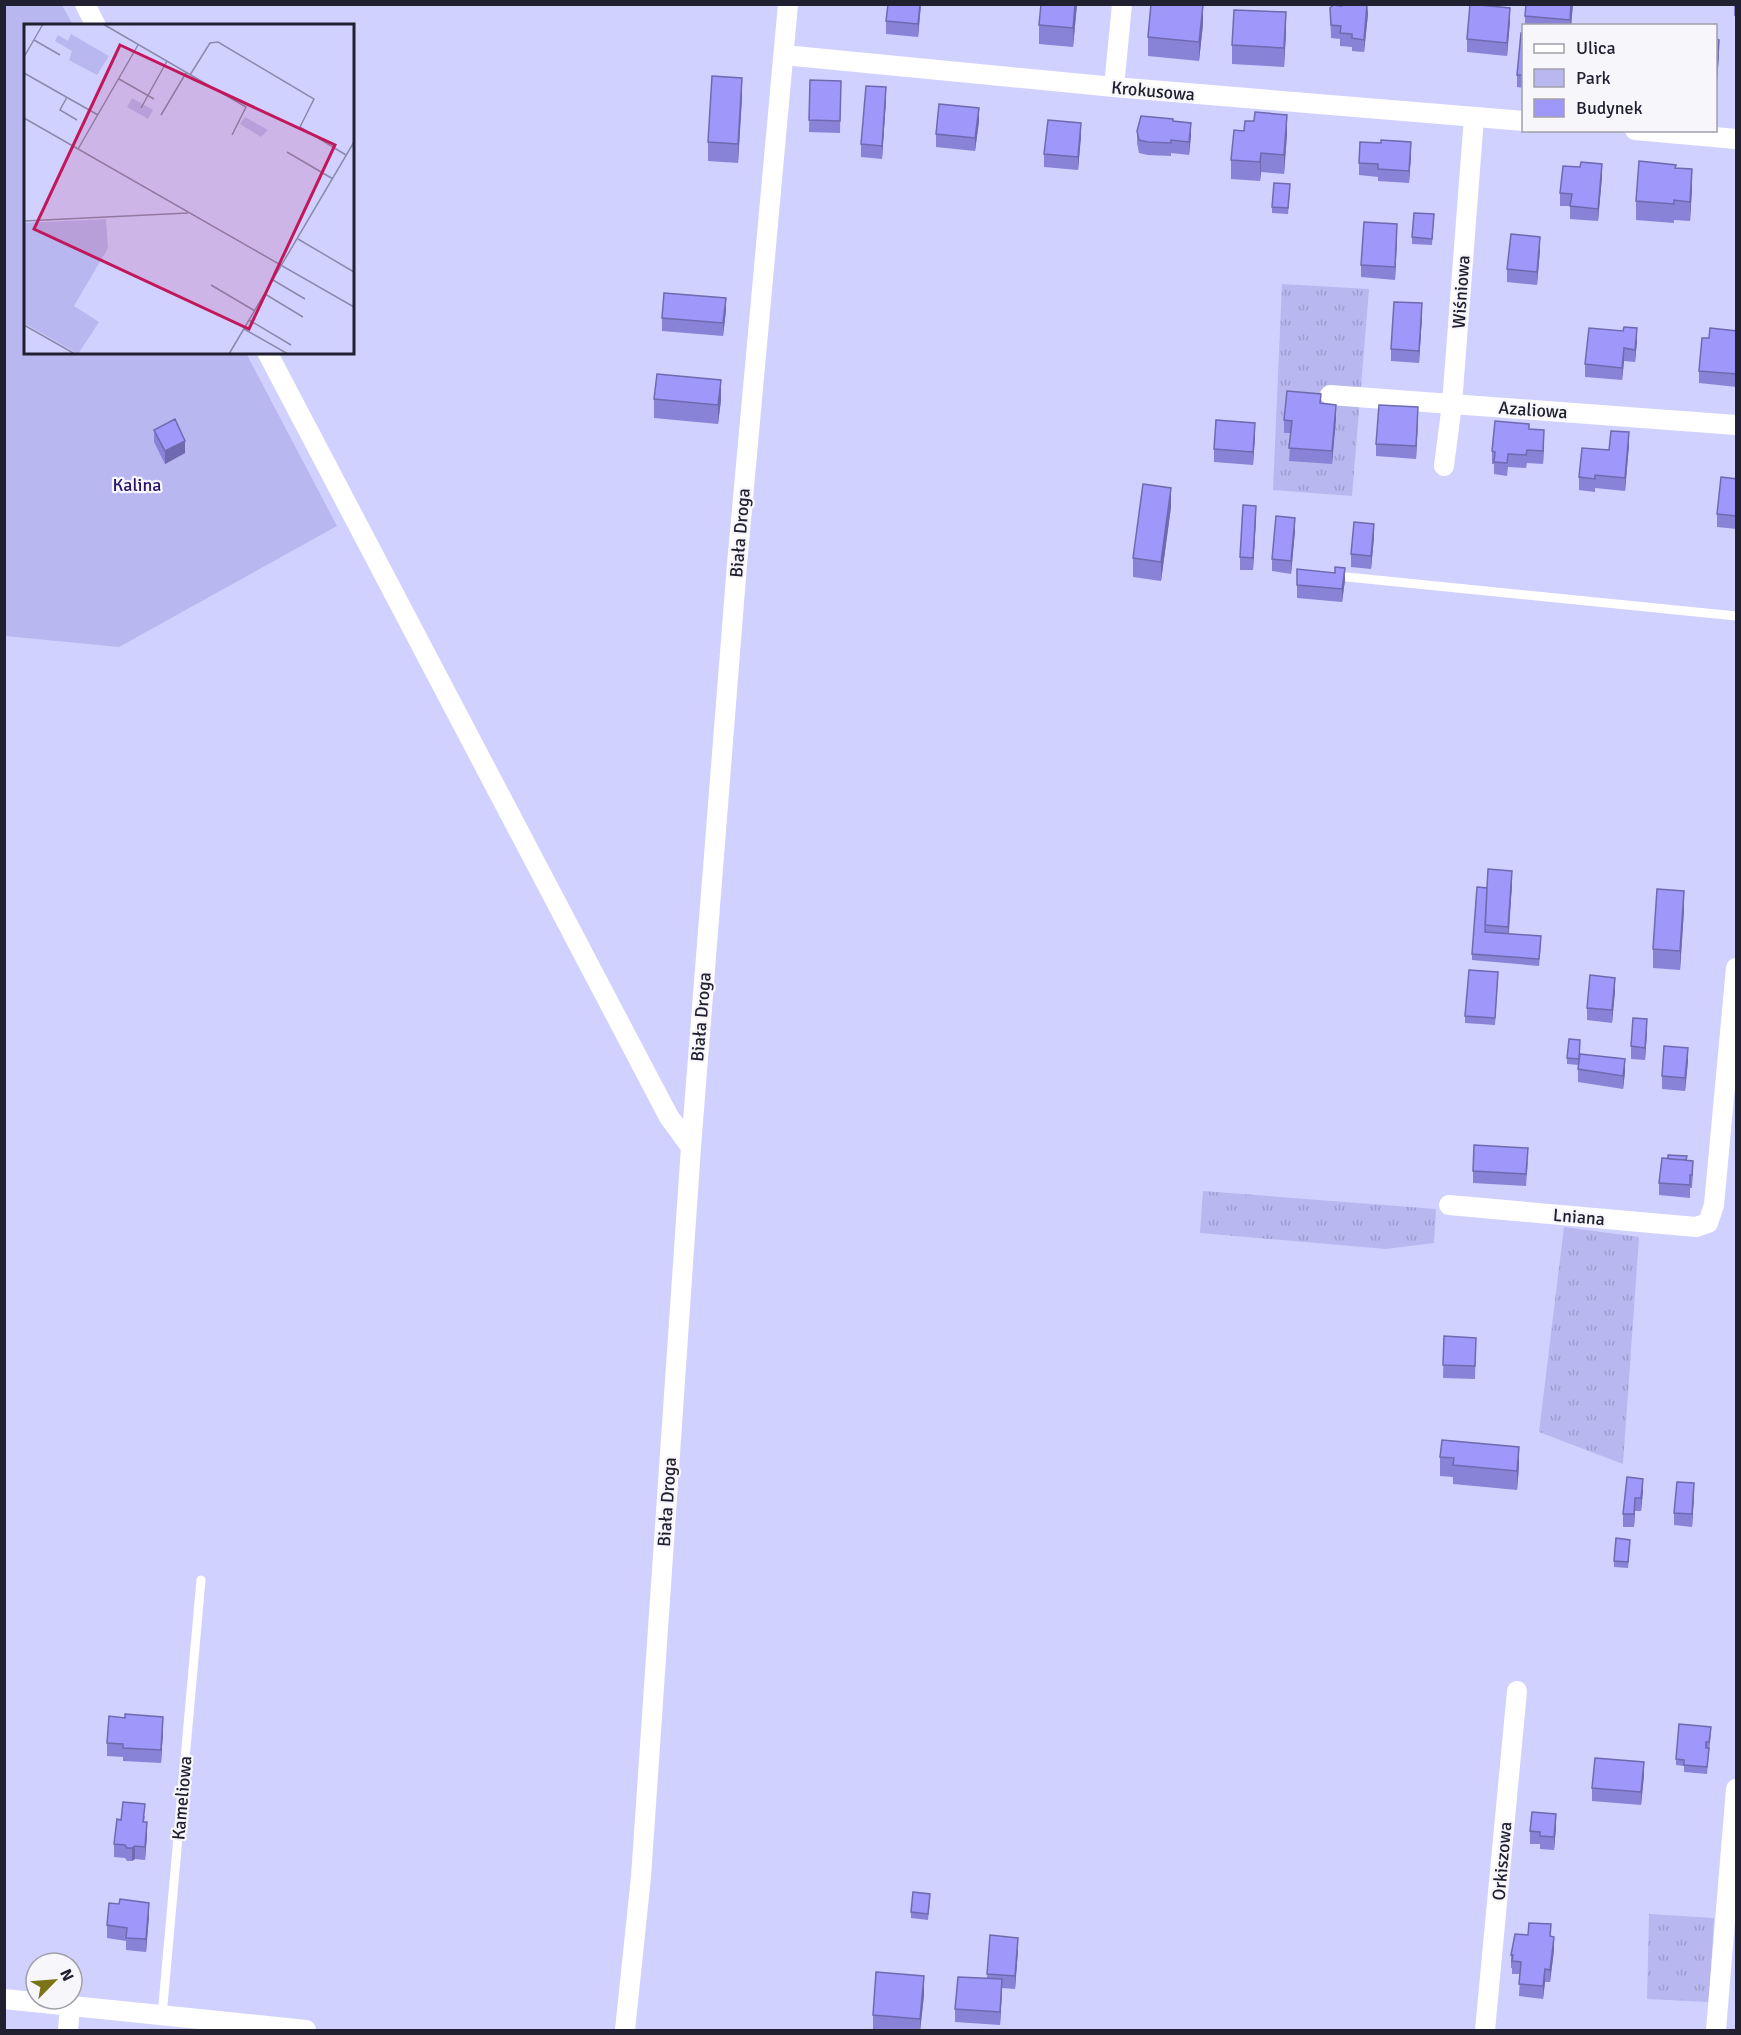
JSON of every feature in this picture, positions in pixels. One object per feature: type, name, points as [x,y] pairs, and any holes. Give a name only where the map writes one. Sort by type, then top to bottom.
[{"type":"street","points":[[85,4],[95,24]]},
{"type":"street","name":"Biała Droga","points":[[625,2031],[641,1877],[691,1147],[736,576],[788,4]]},
{"type":"street","points":[[1114,87],[1122,4]]},
{"type":"street","name":"Krokusowa","points":[[784,55],[1114,87],[1522,121]]},
{"type":"street","name":"Wiśniowa","points":[[1444,466],[1452,404],[1474,117]]},
{"type":"street","points":[[1658,132],[1737,139]]},
{"type":"street","points":[[271,359],[669,1117],[691,1147]]},
{"type":"street","name":"Azaliowa","points":[[1330,395],[1737,425]]},
{"type":"street","name":"Lniana","points":[[1449,1205],[1696,1227],[1708,1223],[1714,1205],[1737,968]]},
{"type":"street","name":"Orkiszowa","points":[[1485,2031],[1517,1690]]},
{"type":"street","points":[[1716,2031],[1737,1789]]},
{"type":"street","points":[[4,1999],[24,2001]]},
{"type":"street","points":[[84,2008],[306,2031]]},
{"type":"street","points":[[68,2031],[70,2011]]},
{"type":"lane","points":[[1347,577],[1737,616]]},
{"type":"lane","name":"Kameliowa","points":[[162,2016],[201,1580]]},
{"type":"green space","name":"Kalina","points":[[4,5],[62,5],[72,24],[24,24],[24,354],[247,354],[337,526],[119,647],[5,636]]},
{"type":"green space","points":[[1282,284],[1369,289],[1352,496],[1273,490]]},
{"type":"green space","points":[[1203,1191],[1436,1209],[1434,1243],[1386,1249],[1200,1233]]},
{"type":"green space","points":[[1564,1227],[1639,1237],[1623,1464],[1539,1432]]},
{"type":"green space","points":[[1649,1914],[1714,1918],[1709,2002],[1647,1999]]},
{"type":"building","points":[[888,4],[920,4],[918,24],[886,21]]},
{"type":"building","points":[[1041,4],[1075,4],[1073,28],[1039,25]]},
{"type":"building","points":[[1151,4],[1203,5],[1199,42],[1148,37]]},
{"type":"building","points":[[1343,4],[1367,4],[1364,40],[1352,38],[1352,34],[1340,33],[1341,26],[1331,25],[1330,8],[1333,5],[1342,6]]},
{"type":"building","points":[[1470,4],[1510,8],[1507,43],[1467,39]]},
{"type":"building","points":[[1526,4],[1571,4],[1570,20],[1525,16]]},
{"type":"building","points":[[1234,10],[1286,12],[1284,48],[1232,45]]},
{"type":"building","points":[[1521,33],[1522,33],[1522,75],[1517,75]]},
{"type":"building","points":[[1717,39],[1719,40],[1717,71]]},
{"type":"building","points":[[712,76],[742,78],[738,144],[708,142]]},
{"type":"building","points":[[810,80],[841,81],[840,121],[809,120]]},
{"type":"building","points":[[866,86],[886,87],[882,146],[861,144]]},
{"type":"building","points":[[939,104],[979,108],[975,138],[936,134]]},
{"type":"building","points":[[1255,112],[1287,115],[1284,155],[1261,153],[1260,162],[1231,160],[1234,130],[1244,131],[1245,121],[1254,121]]},
{"type":"building","points":[[1141,116],[1191,123],[1189,142],[1139,140],[1137,131]]},
{"type":"building","points":[[1048,120],[1081,123],[1078,157],[1044,154]]},
{"type":"building","points":[[1381,140],[1411,142],[1409,171],[1378,169],[1378,164],[1359,163],[1360,142],[1381,143]]},
{"type":"building","points":[[1639,161],[1692,169],[1690,202],[1674,200],[1674,204],[1636,201]]},
{"type":"building","points":[[1581,162],[1602,164],[1598,209],[1570,206],[1572,194],[1560,193],[1563,166],[1580,167]]},
{"type":"building","points":[[1274,183],[1290,184],[1288,208],[1272,207]]},
{"type":"building","points":[[1414,213],[1434,214],[1432,239],[1412,237]]},
{"type":"building","points":[[1364,222],[1397,224],[1395,267],[1361,265]]},
{"type":"building","points":[[1511,234],[1540,237],[1537,272],[1507,269]]},
{"type":"building","points":[[664,293],[726,298],[723,323],[662,318]]},
{"type":"building","points":[[1394,302],[1422,303],[1419,351],[1391,349]]},
{"type":"building","points":[[1624,327],[1637,328],[1635,350],[1624,348],[1622,368],[1585,364],[1589,328],[1623,331]]},
{"type":"building","points":[[1710,328],[1737,331],[1737,374],[1699,371],[1702,338],[1709,338]]},
{"type":"building","points":[[657,374],[721,380],[718,405],[654,399]]},
{"type":"building","points":[[1287,391],[1321,394],[1320,403],[1336,405],[1332,451],[1289,448],[1292,421],[1284,420]]},
{"type":"building","points":[[1379,405],[1418,407],[1416,446],[1376,444]]},
{"type":"building","points":[[175,419],[185,441],[165,451],[154,430]]},
{"type":"building","points":[[1216,420],[1255,423],[1253,452],[1214,449]]},
{"type":"building","points":[[1495,421],[1529,424],[1529,429],[1544,430],[1543,451],[1527,450],[1526,455],[1508,454],[1507,463],[1494,462],[1495,452],[1492,451]]},
{"type":"building","points":[[1611,431],[1629,432],[1625,478],[1595,475],[1595,479],[1579,477],[1582,448],[1609,450]]},
{"type":"building","points":[[1721,477],[1737,479],[1737,516],[1717,514]]},
{"type":"building","points":[[1143,484],[1171,488],[1161,562],[1133,558]]},
{"type":"building","points":[[1243,505],[1256,506],[1253,558],[1240,557]]},
{"type":"building","points":[[1276,516],[1295,518],[1291,561],[1272,559]]},
{"type":"building","points":[[1354,522],[1374,524],[1371,556],[1351,554]]},
{"type":"building","points":[[1335,567],[1345,568],[1342,589],[1297,585],[1297,569],[1335,573]]},
{"type":"building","points":[[1488,869],[1512,871],[1508,927],[1485,925]]},
{"type":"building","points":[[1477,887],[1487,888],[1485,932],[1541,936],[1539,959],[1472,954]]},
{"type":"building","points":[[1657,889],[1684,891],[1680,951],[1653,949]]},
{"type":"building","points":[[1469,970],[1498,972],[1495,1018],[1465,1016]]},
{"type":"building","points":[[1590,975],[1615,978],[1612,1010],[1587,1008]]},
{"type":"building","points":[[1633,1018],[1647,1019],[1645,1048],[1631,1046]]},
{"type":"building","points":[[1569,1039],[1580,1040],[1579,1059],[1567,1058]]},
{"type":"building","points":[[1664,1046],[1688,1048],[1685,1078],[1662,1076]]},
{"type":"building","points":[[1580,1054],[1625,1059],[1623,1076],[1578,1069]]},
{"type":"building","points":[[1474,1145],[1528,1148],[1526,1174],[1473,1171]]},
{"type":"building","points":[[1668,1155],[1687,1156],[1686,1160],[1668,1159]]},
{"type":"building","points":[[1662,1158],[1693,1161],[1690,1185],[1659,1183]]},
{"type":"building","points":[[1444,1336],[1476,1338],[1475,1366],[1443,1365]]},
{"type":"building","points":[[1442,1440],[1519,1447],[1517,1471],[1453,1465],[1454,1458],[1440,1457]]},
{"type":"building","points":[[1627,1477],[1643,1479],[1641,1498],[1635,1498],[1634,1514],[1623,1514]]},
{"type":"building","points":[[1677,1482],[1694,1483],[1692,1514],[1674,1513]]},
{"type":"building","points":[[1616,1538],[1630,1540],[1628,1562],[1614,1561]]},
{"type":"building","points":[[125,1714],[163,1717],[161,1750],[123,1748],[123,1744],[107,1743],[109,1716],[125,1718]]},
{"type":"building","points":[[1679,1724],[1711,1727],[1709,1742],[1706,1742],[1706,1748],[1709,1748],[1707,1767],[1684,1765],[1684,1760],[1676,1759]]},
{"type":"building","points":[[1595,1758],[1644,1762],[1641,1792],[1592,1788]]},
{"type":"building","points":[[123,1802],[145,1804],[143,1822],[147,1822],[145,1847],[127,1848],[125,1845],[114,1844],[117,1819],[121,1820]]},
{"type":"building","points":[[1532,1812],[1556,1814],[1554,1837],[1540,1836],[1540,1832],[1530,1831]]},
{"type":"building","points":[[913,1892],[930,1894],[928,1914],[911,1912]]},
{"type":"building","points":[[120,1899],[149,1903],[146,1939],[126,1938],[127,1928],[107,1925],[109,1903],[119,1904]]},
{"type":"building","points":[[1529,1923],[1551,1924],[1550,1936],[1554,1937],[1550,1970],[1545,1969],[1543,1986],[1519,1984],[1521,1962],[1512,1961],[1515,1934],[1528,1935]]},
{"type":"building","points":[[990,1935],[1018,1938],[1015,1976],[987,1974]]},
{"type":"building","points":[[876,1972],[924,1976],[920,2019],[873,2015]]},
{"type":"building","points":[[958,1977],[1002,1979],[1000,2012],[955,2009]]}]
